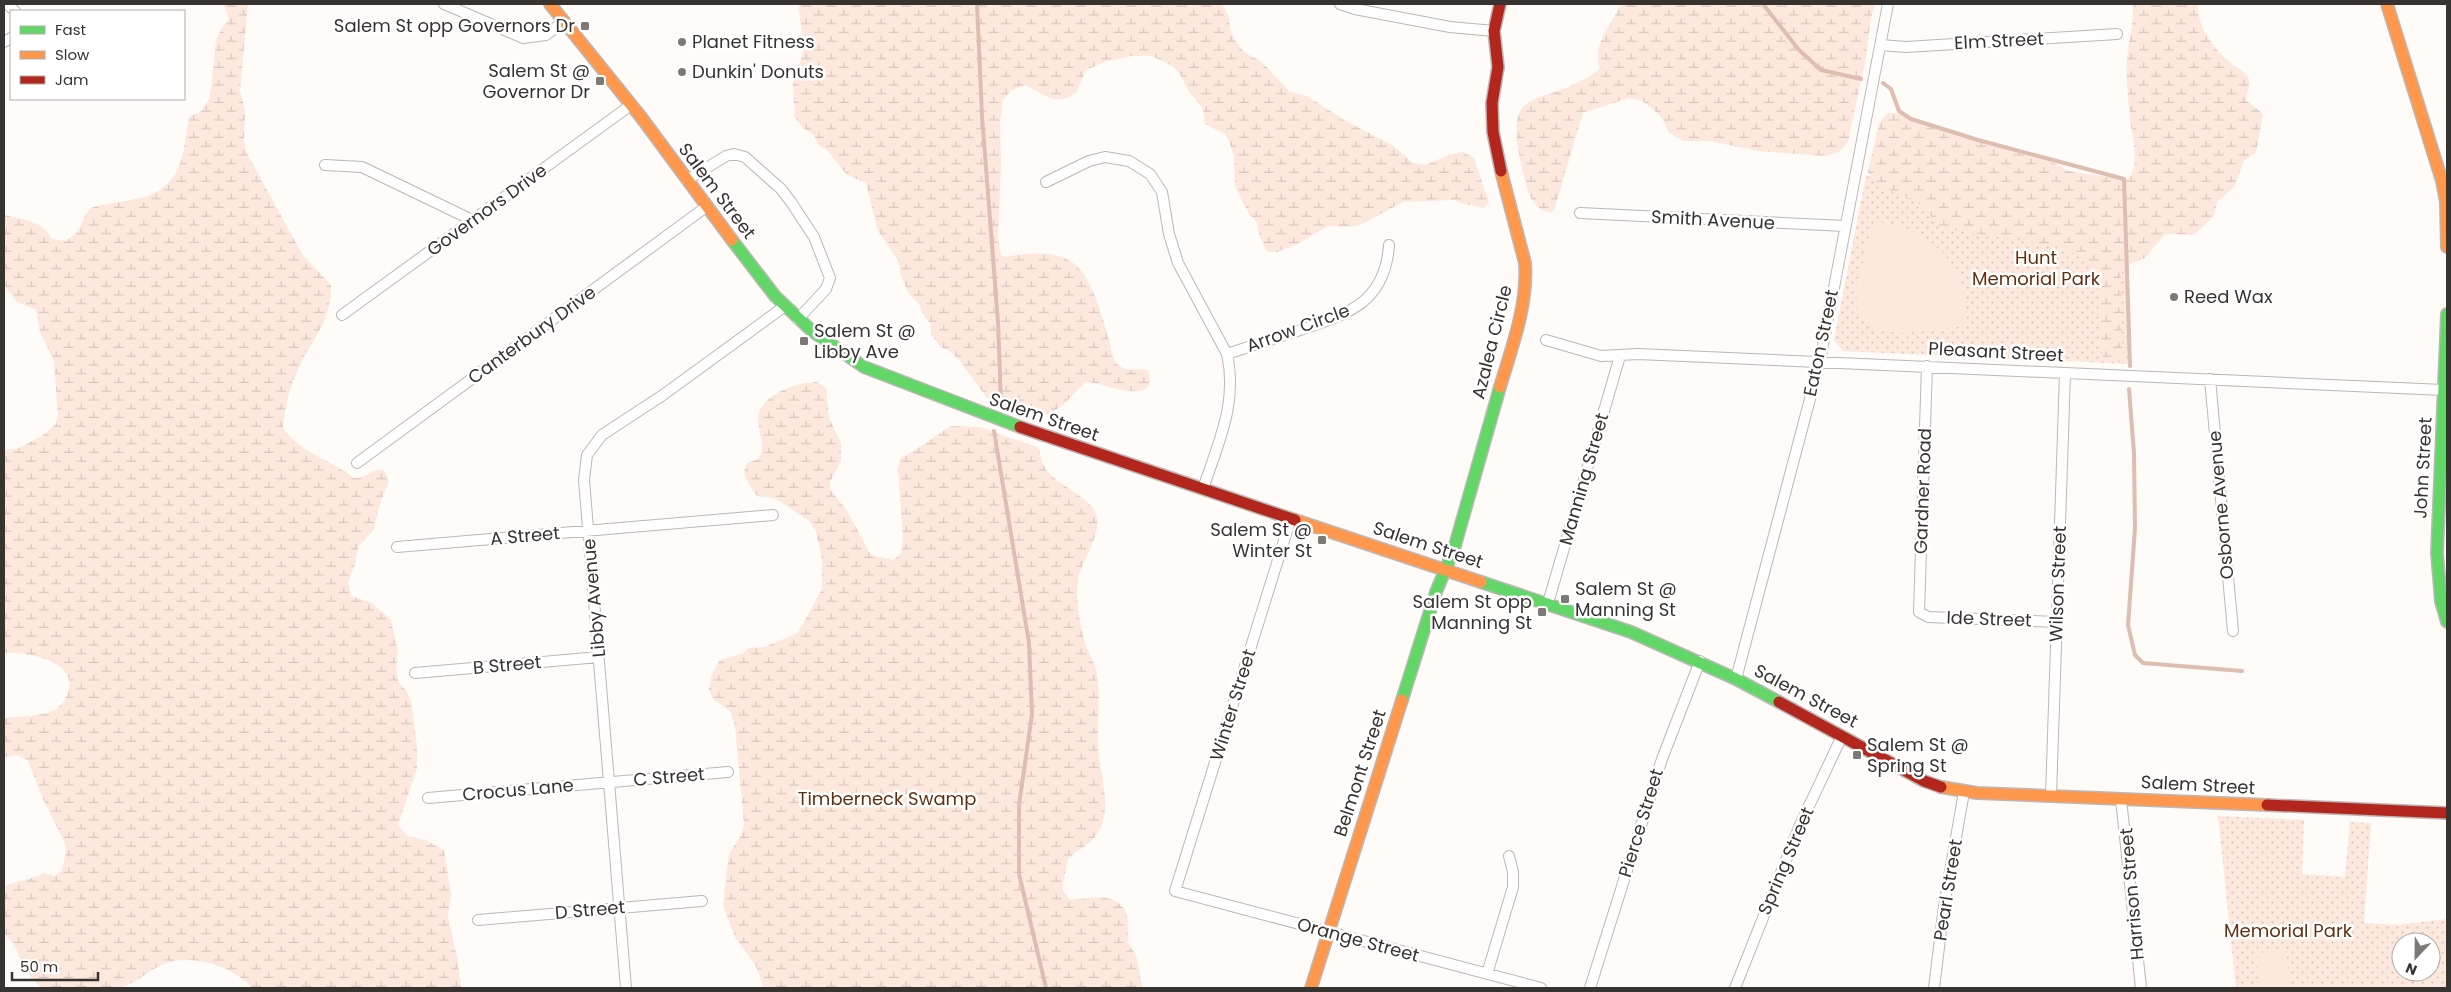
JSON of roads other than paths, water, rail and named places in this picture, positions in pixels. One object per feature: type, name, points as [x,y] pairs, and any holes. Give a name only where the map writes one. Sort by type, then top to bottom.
[{"type":"main road","name":"Salem Street","points":[[550,4],[631,105],[706,207],[785,306],[798,319],[848,358],[900,383],[1055,440],[1631,632],[1700,661],[1924,781],[1948,790],[2447,813]]},
{"type":"main road","name":"Azalea Circle","points":[[1446,570],[1517,329],[1525,290],[1523,253],[1498,161],[1493,132],[1492,103],[1498,67],[1494,31],[1500,4]]},
{"type":"main road","points":[[2387,4],[2442,181],[2447,202],[2447,247]]},
{"type":"main road","name":"John Street","points":[[2447,314],[2446,390],[2437,538],[2447,622]]},
{"type":"main road","name":"Belmont Street","points":[[1312,988],[1436,592],[1446,570]]},
{"type":"street","points":[[444,4],[523,38],[546,35],[564,21]]},
{"type":"street","points":[[1340,4],[1355,9],[1450,27],[1494,31]]},
{"type":"street","name":"Eaton Street","points":[[1736,679],[1820,361],[1888,4]]},
{"type":"street","name":"Elm Street","points":[[1881,45],[1906,47],[2117,34]]},
{"type":"street","name":"Governors Drive","points":[[342,315],[631,105]]},
{"type":"street","points":[[687,180],[716,160],[737,154],[755,166],[791,202],[814,237],[830,278],[826,289],[798,319]]},
{"type":"street","points":[[1046,182],[1089,161],[1105,157],[1129,161],[1150,174],[1162,192],[1169,234],[1178,263],[1226,354],[1230,374],[1230,401],[1203,489]]},
{"type":"street","points":[[325,165],[362,167],[472,220]]},
{"type":"street","name":"Canterbury Drive","points":[[357,463],[706,207]]},
{"type":"street","name":"Smith Avenue","points":[[1580,213],[1846,226]]},
{"type":"street","name":"Arrow Circle","points":[[1226,354],[1336,318],[1356,308],[1369,296],[1383,276],[1389,245]]},
{"type":"street","name":"Libby Avenue","points":[[626,988],[588,531],[584,470],[587,455],[595,442],[785,306]]},
{"type":"street","name":"Pleasant Street","points":[[1546,340],[1596,355],[1620,356],[1638,354],[1820,361],[2446,390]]},
{"type":"street","name":"Manning Street","points":[[1548,603],[1620,356]]},
{"type":"street","name":"Gardner Road","points":[[1922,615],[1919,610],[1927,366]]},
{"type":"street","name":"Wilson Street","points":[[2051,796],[2065,372]]},
{"type":"street","name":"Osborne Avenue","points":[[2210,379],[2232,631]]},
{"type":"street","name":"A Street","points":[[397,547],[772,515]]},
{"type":"street","name":"Winter Street","points":[[1175,891],[1291,518]]},
{"type":"street","name":"Ide Street","points":[[1922,615],[1928,617],[2057,622]]},
{"type":"street","name":"B Street","points":[[415,672],[598,657]]},
{"type":"street","name":"Pierce Street","points":[[1590,988],[1664,750],[1700,661]]},
{"type":"street","name":"Spring Street","points":[[1735,988],[1796,833],[1842,736]]},
{"type":"street","name":"C Street","points":[[609,782],[728,772]]},
{"type":"street","name":"Crocus Lane","points":[[428,798],[609,782]]},
{"type":"street","name":"Pearl Street","points":[[1934,988],[1944,906],[1964,792]]},
{"type":"street","name":"Harrison Street","points":[[2121,799],[2141,988]]},
{"type":"street","points":[[1487,974],[1513,887],[1513,872],[1509,856]]},
{"type":"street","name":"Orange Street","points":[[1175,891],[1541,988]]},
{"type":"street","name":"D Street","points":[[478,920],[702,901]]},
{"type":"waterway","points":[[977,4],[982,116],[998,322],[1001,404]]},
{"type":"waterway","points":[[1763,4],[1799,50],[1821,70],[1861,79]]},
{"type":"waterway","points":[[1883,83],[1891,89],[1899,111],[1911,119],[1978,140],[2124,179],[2130,366]]},
{"type":"waterway","points":[[2129,389],[2134,453],[2135,528],[2128,625],[2135,655],[2143,663],[2242,671]]},
{"type":"waterway","points":[[994,431],[1029,643],[1032,714],[1019,805],[1019,874],[1046,988]]},
{"type":"place","name":"Salem St opp Governors Dr","points":[[585,26]]},
{"type":"place","name":"Planet Fitness","points":[[682,42]]},
{"type":"place","name":"Dunkin' Donuts","points":[[682,72]]},
{"type":"place","name":"Salem St @ Governor Dr","points":[[600,81]]},
{"type":"place","name":"Reed Wax","points":[[2174,297]]},
{"type":"place","name":"Salem St @ Libby Ave","points":[[804,341]]},
{"type":"place","name":"Salem St @ Winter St","points":[[1322,540]]},
{"type":"place","name":"Salem St @ Manning St","points":[[1565,599]]},
{"type":"place","name":"Salem St opp Manning St","points":[[1542,612]]},
{"type":"place","name":"Salem St @ Spring St","points":[[1857,755]]},
{"type":"park label","name":"Hunt Memorial Park","points":[[2036,268]]},
{"type":"park label","name":"Timberneck Swamp","points":[[887,799]]},
{"type":"park label","name":"Memorial Park","points":[[2288,931]]}]
